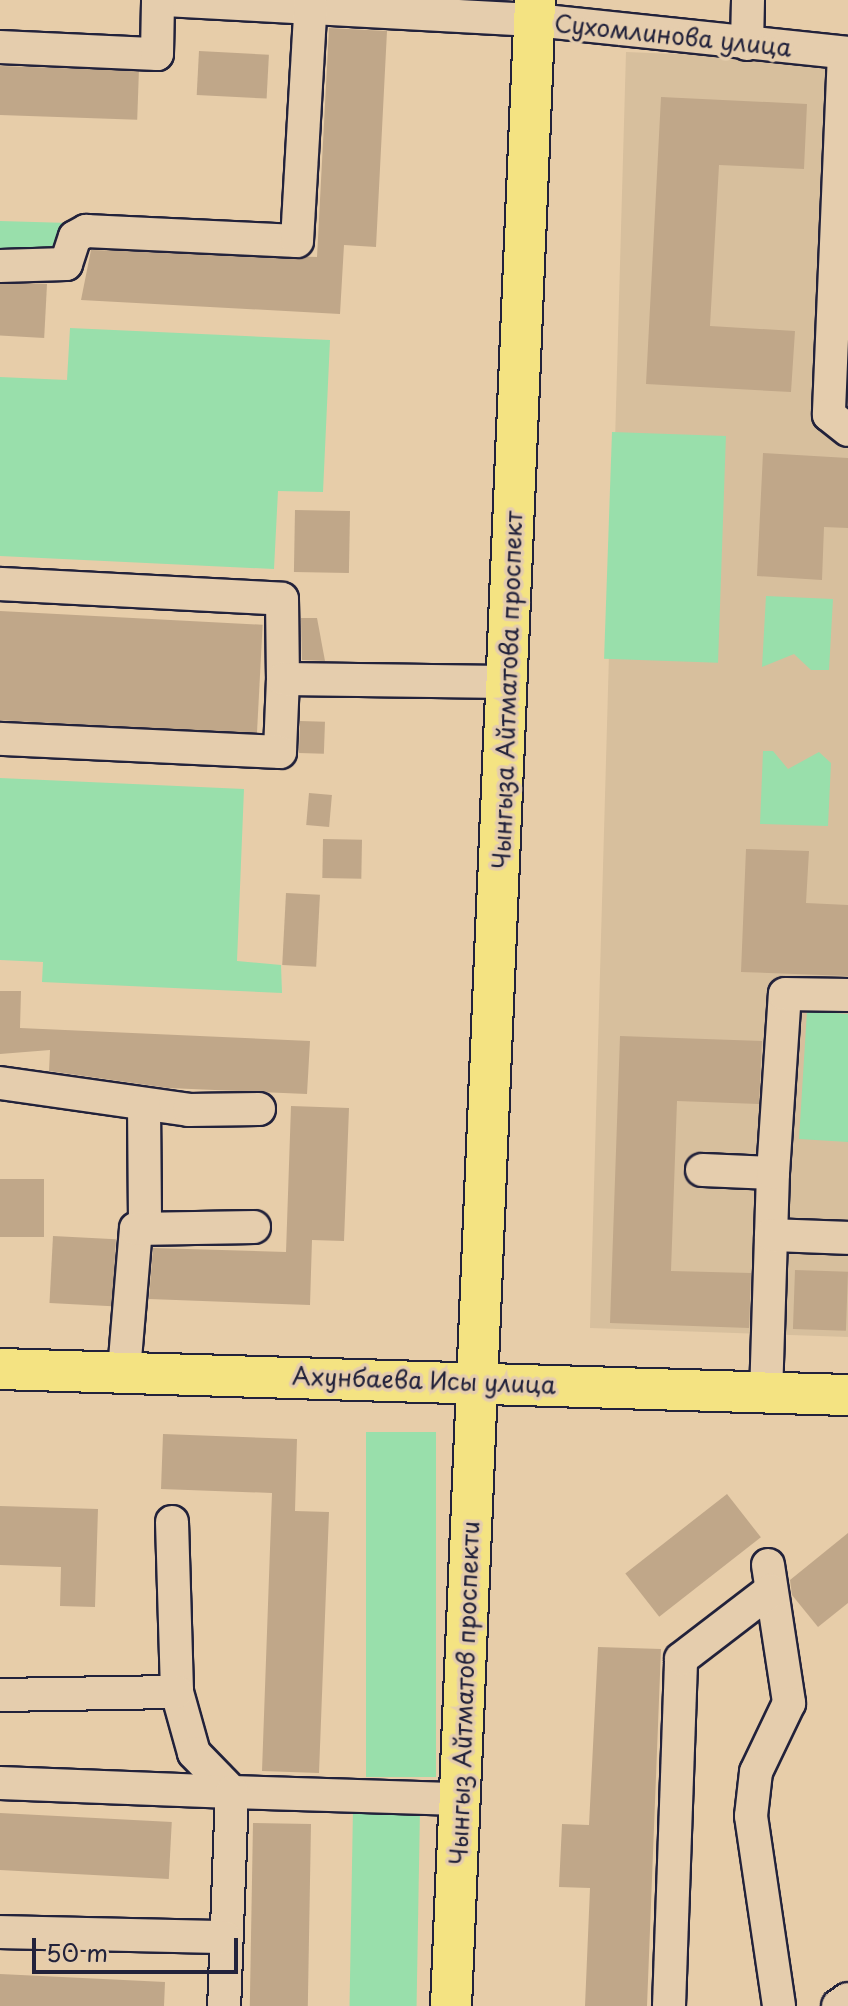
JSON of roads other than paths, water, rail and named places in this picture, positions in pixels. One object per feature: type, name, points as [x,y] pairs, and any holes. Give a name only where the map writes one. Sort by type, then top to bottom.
[{"type":"main road","name":"Чынгыза Айтматова проспект","points":[[477,1380],[535,10]]},
{"type":"main road","name":"Ахунбаева Исы улица","points":[[0,1369],[477,1380],[848,1395]]},
{"type":"main road","name":"Чынгыз Айтматов проспекти","points":[[451,2006],[477,1380]]},
{"type":"street","name":"Сухомлинова улица","points":[[160,0],[535,10],[747,44],[846,53]]},
{"type":"street","points":[[0,47],[157,54],[160,0]]},
{"type":"street","points":[[747,44],[748,0]]},
{"type":"street","points":[[0,266],[66,264],[75,237],[86,231],[297,241],[310,4]]},
{"type":"street","points":[[846,53],[842,255],[829,415],[848,430]]},
{"type":"street","points":[[0,584],[282,599],[283,679],[280,752],[0,739]]},
{"type":"street","points":[[283,679],[507,682]]},
{"type":"street","points":[[766,1392],[773,1173],[785,994],[848,995]]},
{"type":"street","points":[[0,1083],[144,1105],[259,1109]]},
{"type":"street","points":[[144,1105],[145,1224]]},
{"type":"street","points":[[702,1170],[773,1173]]},
{"type":"street","points":[[124,1371],[131,1237],[145,1224],[254,1227]]},
{"type":"street","points":[[771,1235],[848,1238]]},
{"type":"street","points":[[172,1522],[177,1692],[194,1753],[232,1792],[224,2006]]},
{"type":"street","points":[[669,2006],[681,1659],[770,1578],[789,1703],[756,1772],[751,1816],[779,2006]]},
{"type":"street","points":[[0,1695],[177,1692]]},
{"type":"street","points":[[0,1783],[459,1799]]},
{"type":"street","points":[[0,1932],[225,1937]]},
{"type":"street","points":[[838,2006],[848,1999]]}]
